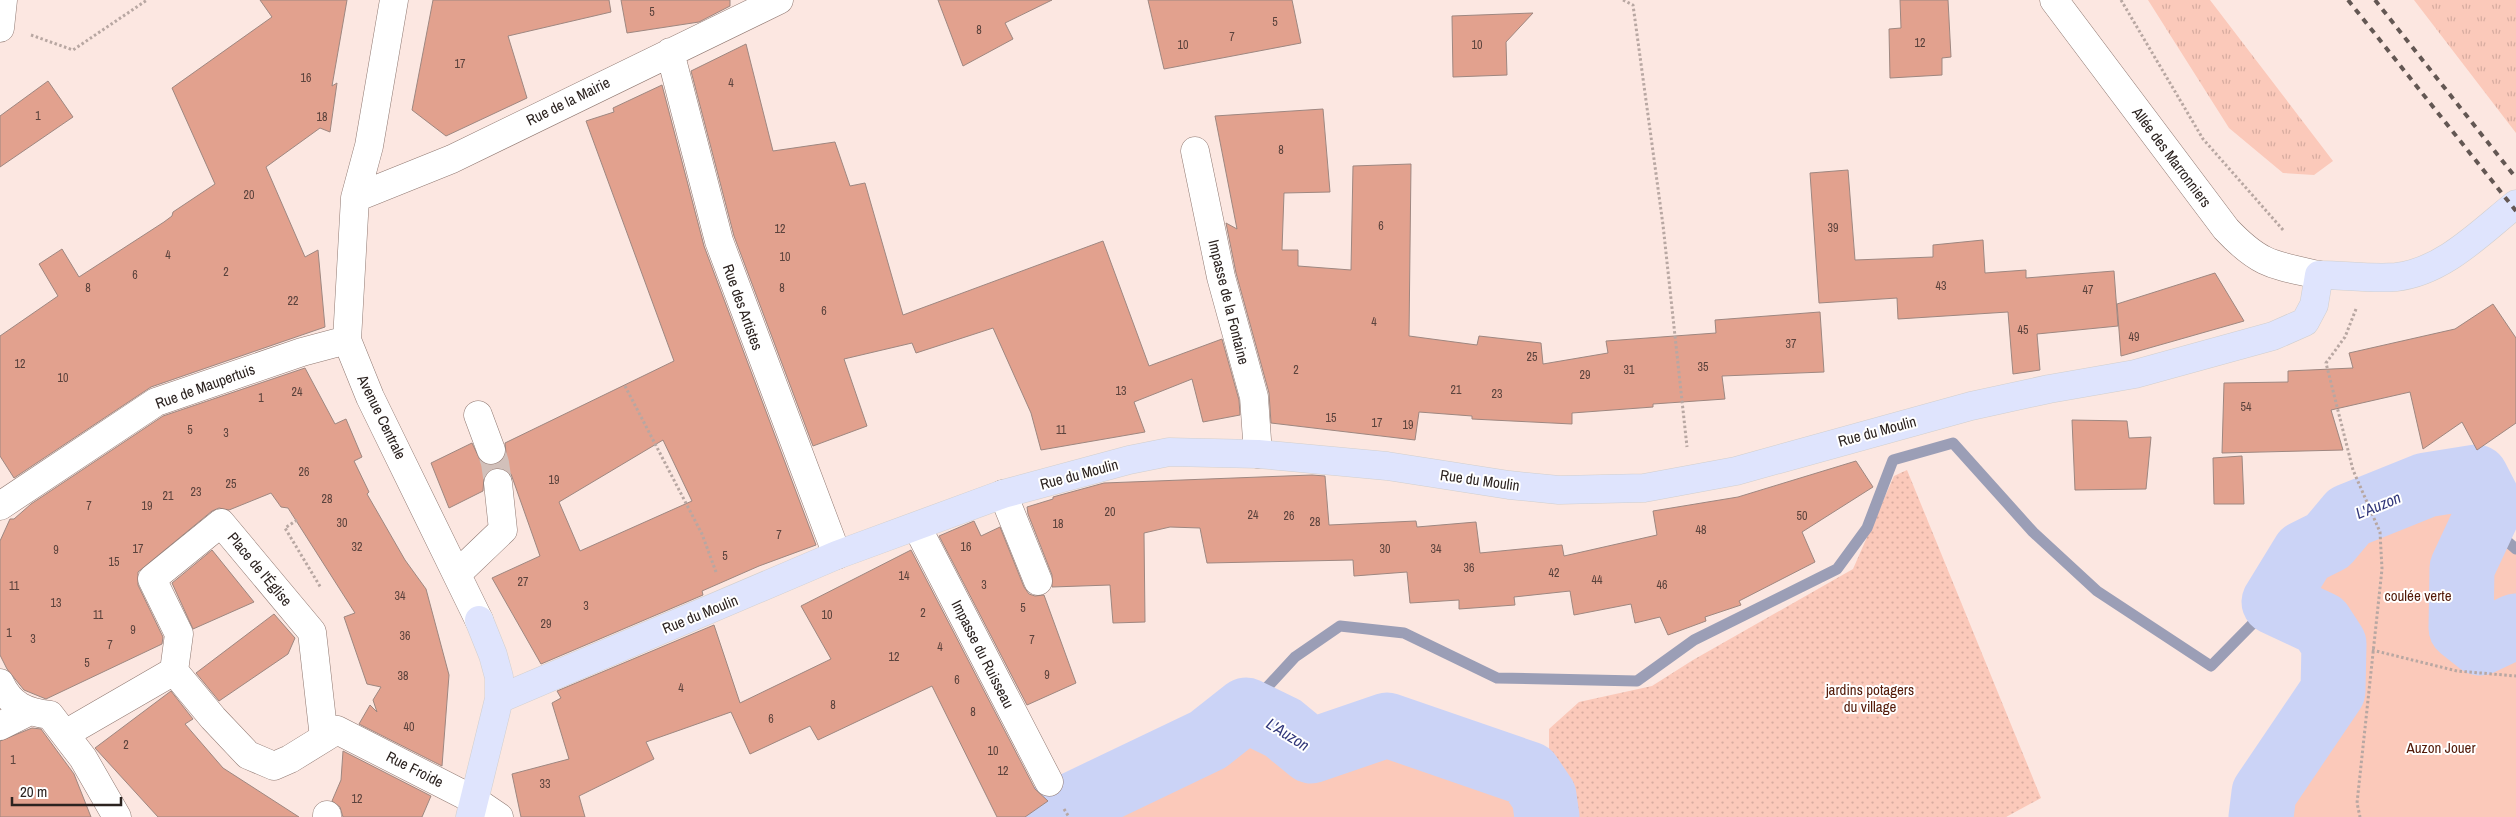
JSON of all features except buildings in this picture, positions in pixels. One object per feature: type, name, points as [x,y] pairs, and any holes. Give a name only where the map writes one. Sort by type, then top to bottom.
[{"type":"main road","points":[[2319,275],[2396,276],[2430,268],[2446,258],[2516,204]]},
{"type":"main road","name":"Rue du Moulin","points":[[500,698],[729,603],[837,555],[1003,494],[1169,452],[1258,454],[1387,466],[1509,485],[1559,490],[1644,488],[1736,471],[1972,406],[2048,389],[2135,374],[2273,336],[2305,322],[2314,305],[2319,275]]},
{"type":"main road","name":"Avenue Centrale","points":[[472,808],[500,698],[499,677],[494,655],[479,620]]},
{"type":"street","name":"Avenue Centrale","points":[[394,0],[369,146],[355,198],[347,340],[370,397],[479,620]]},
{"type":"street","name":"Rue de la Mairie","points":[[355,198],[452,158],[779,0]]},
{"type":"street","name":"Allée des Marronniers","points":[[2054,0],[2226,229],[2247,251],[2270,264],[2319,275]]},
{"type":"street","name":"Rue des Artistes","points":[[670,52],[719,241],[837,555]]},
{"type":"street","name":"Impasse de la Fontaine","points":[[1195,150],[1221,277],[1254,397],[1258,454]]},
{"type":"street","name":"Rue de Maupertuis","points":[[0,506],[156,402],[302,352],[347,340]]},
{"type":"street","points":[[478,416],[490,450]]},
{"type":"street","points":[[457,574],[503,530],[498,483]]},
{"type":"street","points":[[1003,494],[1038,581]]},
{"type":"street","name":"Place de l'Église","points":[[174,671],[179,634],[152,579],[221,523],[312,632],[324,738]]},
{"type":"street","name":"Impasse du Ruisseau","points":[[917,526],[1049,782]]},
{"type":"street","points":[[65,734],[174,671],[213,718],[248,755],[274,766],[290,759],[324,738]]},
{"type":"street","points":[[0,683],[6,696],[28,712],[50,715],[83,758],[117,817]]},
{"type":"street","points":[[0,726],[28,712]]},
{"type":"street","name":"Rue Froide","points":[[324,738],[338,730],[472,808],[499,817]]},
{"type":"path","points":[[2,18],[73,50],[147,0]]},
{"type":"path","points":[[1623,0],[1633,5],[1635,14],[1663,225],[1691,480]]},
{"type":"path","points":[[2121,0],[2203,139],[2288,235]]},
{"type":"path","points":[[2355,276],[2355,315]]},
{"type":"path","points":[[2355,276],[2355,315],[2345,337],[2326,363],[2353,470],[2380,532],[2382,569],[2357,803],[2360,817]]},
{"type":"path","points":[[625,386],[702,534],[729,603]]},
{"type":"path","points":[[2372,650],[2457,671],[2516,676]]},
{"type":"green space","points":[[2148,0],[2210,0],[2333,161],[2314,175],[2283,173],[2229,128]]},
{"type":"green space","points":[[2414,0],[2516,0],[2516,133]]},
{"type":"green space","name":"jardins potagers du village","points":[[1907,470],[2041,798],[2006,817],[1553,817],[1549,790],[1549,729],[1579,702],[1652,686],[1693,660],[1853,569],[1894,476]]},
{"type":"green space","name":"coulée verte","points":[[2476,477],[2491,506],[2484,521],[2516,549],[2516,817],[2261,817],[2264,793],[2333,691],[2334,644],[2321,624],[2274,602],[2304,553],[2328,541],[2349,516],[2426,485]]},
{"type":"green space","points":[[1246,710],[1283,728],[1311,751],[1387,725],[1529,774],[1544,796],[1547,817],[1047,817],[1063,806],[1208,740]]},
{"type":"waterway","points":[[1246,710],[1295,657],[1340,626],[1404,633],[1497,678],[1637,681],[1694,640],[1837,569],[1867,528],[1893,460],[1953,443],[2033,532],[2097,591],[2211,666],[2274,602]]},
{"type":"waterway","name":"L'Auzon","points":[[2261,817],[2264,793],[2333,691],[2334,644],[2321,624],[2274,602],[2304,553],[2328,541],[2349,516],[2426,485],[2476,477],[2491,506],[2462,568],[2461,628],[2480,643],[2516,626]]},
{"type":"waterway","points":[[2484,521],[2516,549]]},
{"type":"waterway","name":"L'Auzon","points":[[1047,817],[1208,740],[1246,710],[1283,728],[1311,751],[1387,725],[1529,774],[1544,796],[1547,817]]},
{"type":"tunnel","points":[[491,450],[498,483]]},
{"type":"railway","points":[[2348,0],[2516,211]]},
{"type":"railway","points":[[2375,0],[2516,178]]},
{"type":"park label","name":"Auzon Jouer","points":[[2441,747]]}]
